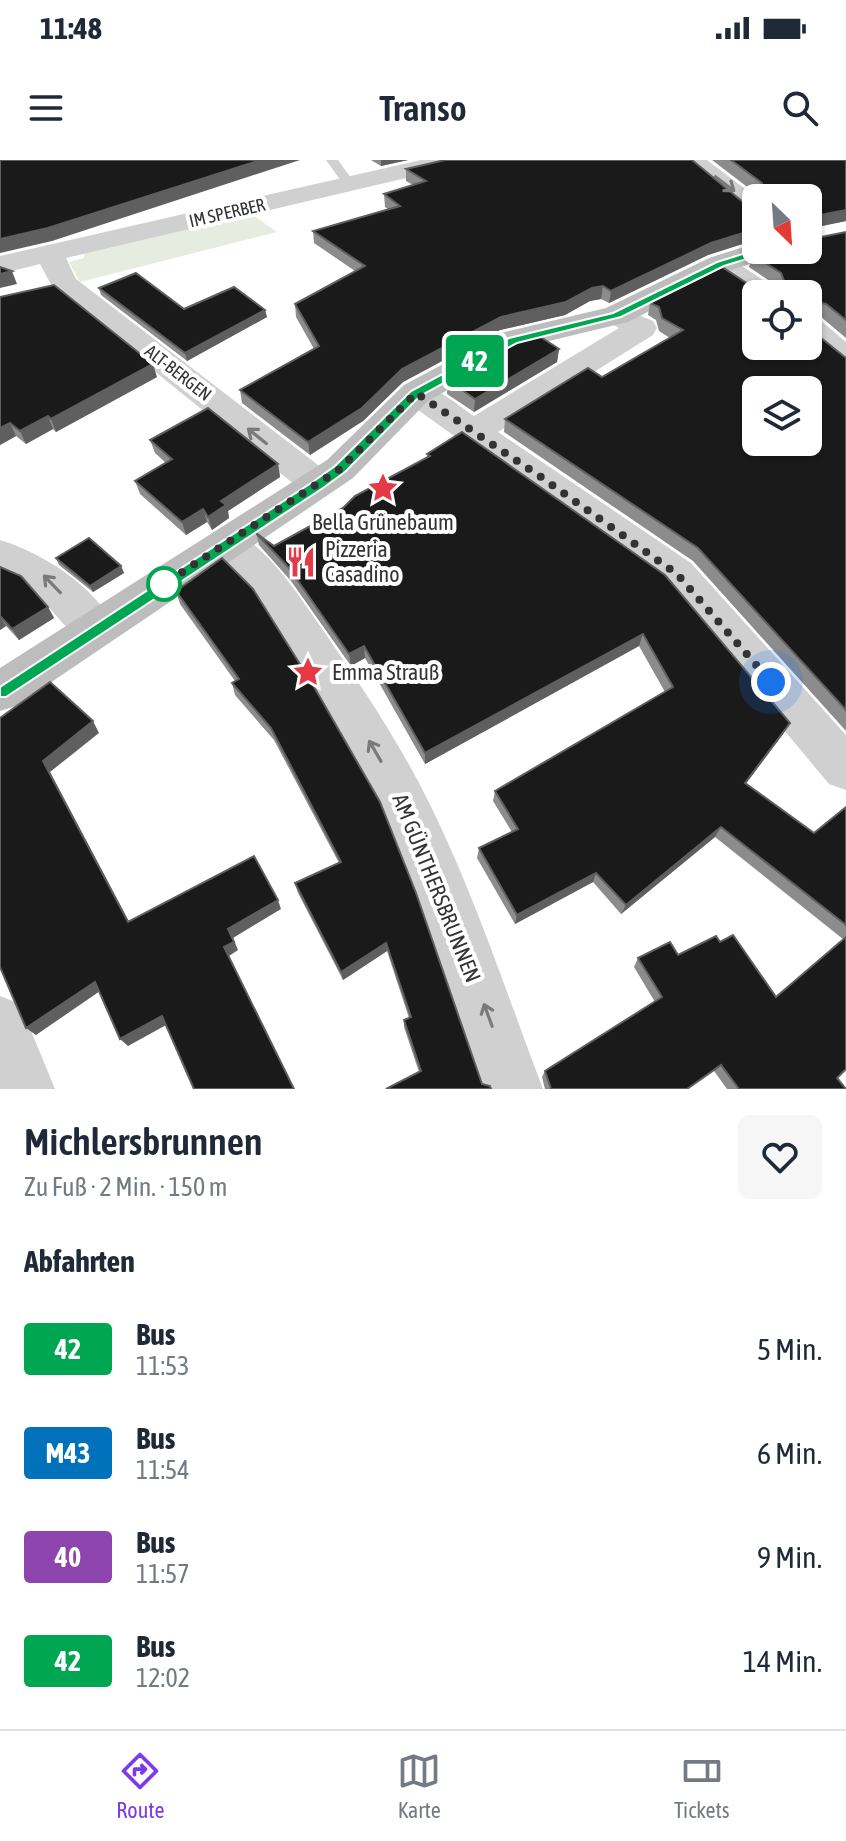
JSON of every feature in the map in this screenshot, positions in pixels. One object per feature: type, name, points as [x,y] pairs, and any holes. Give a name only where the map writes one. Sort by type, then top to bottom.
[{"type":"street","name":"IM SPERBER","points":[[0,265],[453,160]]},
{"type":"street","points":[[691,160],[742,198]]},
{"type":"street","name":"ALT-BERGEN","points":[[50,254],[51,288],[318,484]]},
{"type":"street","points":[[0,692],[340,469],[416,393],[513,340],[617,315],[720,264],[742,257]]},
{"type":"street","points":[[720,264],[743,280]]},
{"type":"street","points":[[473,432],[642,328],[617,315]]},
{"type":"street","points":[[822,338],[846,358]]},
{"type":"street","points":[[416,393],[677,574],[846,769]]},
{"type":"street","name":"AM GÜNTHERSBRUNNEN","points":[[226,543],[272,589],[334,682],[402,799],[489,1018],[513,1089]]},
{"type":"street","points":[[0,555],[42,574],[95,628]]},
{"type":"street","points":[[0,1024],[25,1089]]},
{"type":"lane","points":[[332,160],[350,185]]},
{"type":"shaded area","points":[[251,214],[277,232],[80,282],[69,262],[84,258],[84,253]]},
{"type":"building","points":[[0,160],[261,160],[48,228],[0,239]]},
{"type":"building","points":[[445,160],[692,160],[742,201],[742,233],[711,243],[611,291],[603,286],[592,288],[566,302],[501,317],[402,369],[362,408],[308,442],[240,390],[319,346],[295,304],[365,266],[313,231],[400,206],[384,194],[426,181],[406,169]]},
{"type":"building","points":[[731,160],[846,160],[846,210],[822,215],[822,184],[762,184]]},
{"type":"building","points":[[846,232],[846,320],[822,303],[822,280],[784,280],[781,273],[767,264],[822,264],[822,237]]},
{"type":"building","points":[[0,267],[12,271],[0,274]]},
{"type":"building","points":[[722,267],[742,280],[742,360],[822,360],[822,339],[846,358],[846,710],[698,548],[505,419],[588,368],[602,377],[683,330],[662,318],[659,307],[650,303]]},
{"type":"building","points":[[136,273],[184,309],[234,287],[265,310],[185,353],[99,288]]},
{"type":"building","points":[[54,285],[153,364],[51,419],[48,416],[20,431],[10,423],[0,428],[0,297]]},
{"type":"building","points":[[536,334],[559,349],[475,399],[448,380],[527,336]]},
{"type":"building","points":[[208,408],[278,464],[221,501],[226,505],[208,517],[203,509],[182,522],[135,481],[172,459],[150,440]]},
{"type":"building","points":[[462,432],[665,575],[790,723],[745,783],[814,833],[846,807],[846,925],[721,827],[626,905],[596,873],[517,915],[479,848],[518,829],[495,791],[673,687],[643,634],[425,753],[364,646],[349,654],[289,568],[256,533],[274,546],[343,508],[355,496],[430,456],[427,454]]},
{"type":"building","points":[[89,538],[121,566],[90,586],[56,558]]},
{"type":"building","points":[[222,558],[253,589],[380,802],[416,893],[482,1084],[491,1089],[386,1089],[421,1071],[404,1020],[411,1017],[386,943],[341,972],[295,883],[341,862],[271,728],[232,683],[239,679],[176,591]]},
{"type":"building","points":[[0,567],[21,576],[48,607],[12,629],[0,616]]},
{"type":"building","points":[[50,682],[93,721],[43,761],[128,922],[254,856],[278,900],[228,929],[234,942],[224,947],[294,1089],[194,1089],[162,1016],[120,1039],[95,982],[26,1028],[0,967],[0,718]]},
{"type":"building","points":[[733,935],[776,997],[846,937],[846,1069],[837,1078],[846,1089],[739,1089],[721,1065],[687,1089],[551,1089],[545,1071],[662,997],[638,958],[670,942],[678,955],[716,936],[720,942]]},
{"type":"bus line","name":"42","points":[[0,692],[340,469],[416,393],[513,340],[617,315],[720,264],[742,257]]},
{"type":"place","name":"Bella Grünebaum","points":[[383,488]]},
{"type":"place","name":"Pizzeria Casadino","points":[[301,562]]},
{"type":"place","name":"Emma Strauß","points":[[308,672]]},
{"type":"route","points":[[164,584],[161,586],[340,469],[416,393],[677,574],[771,682]]}]
